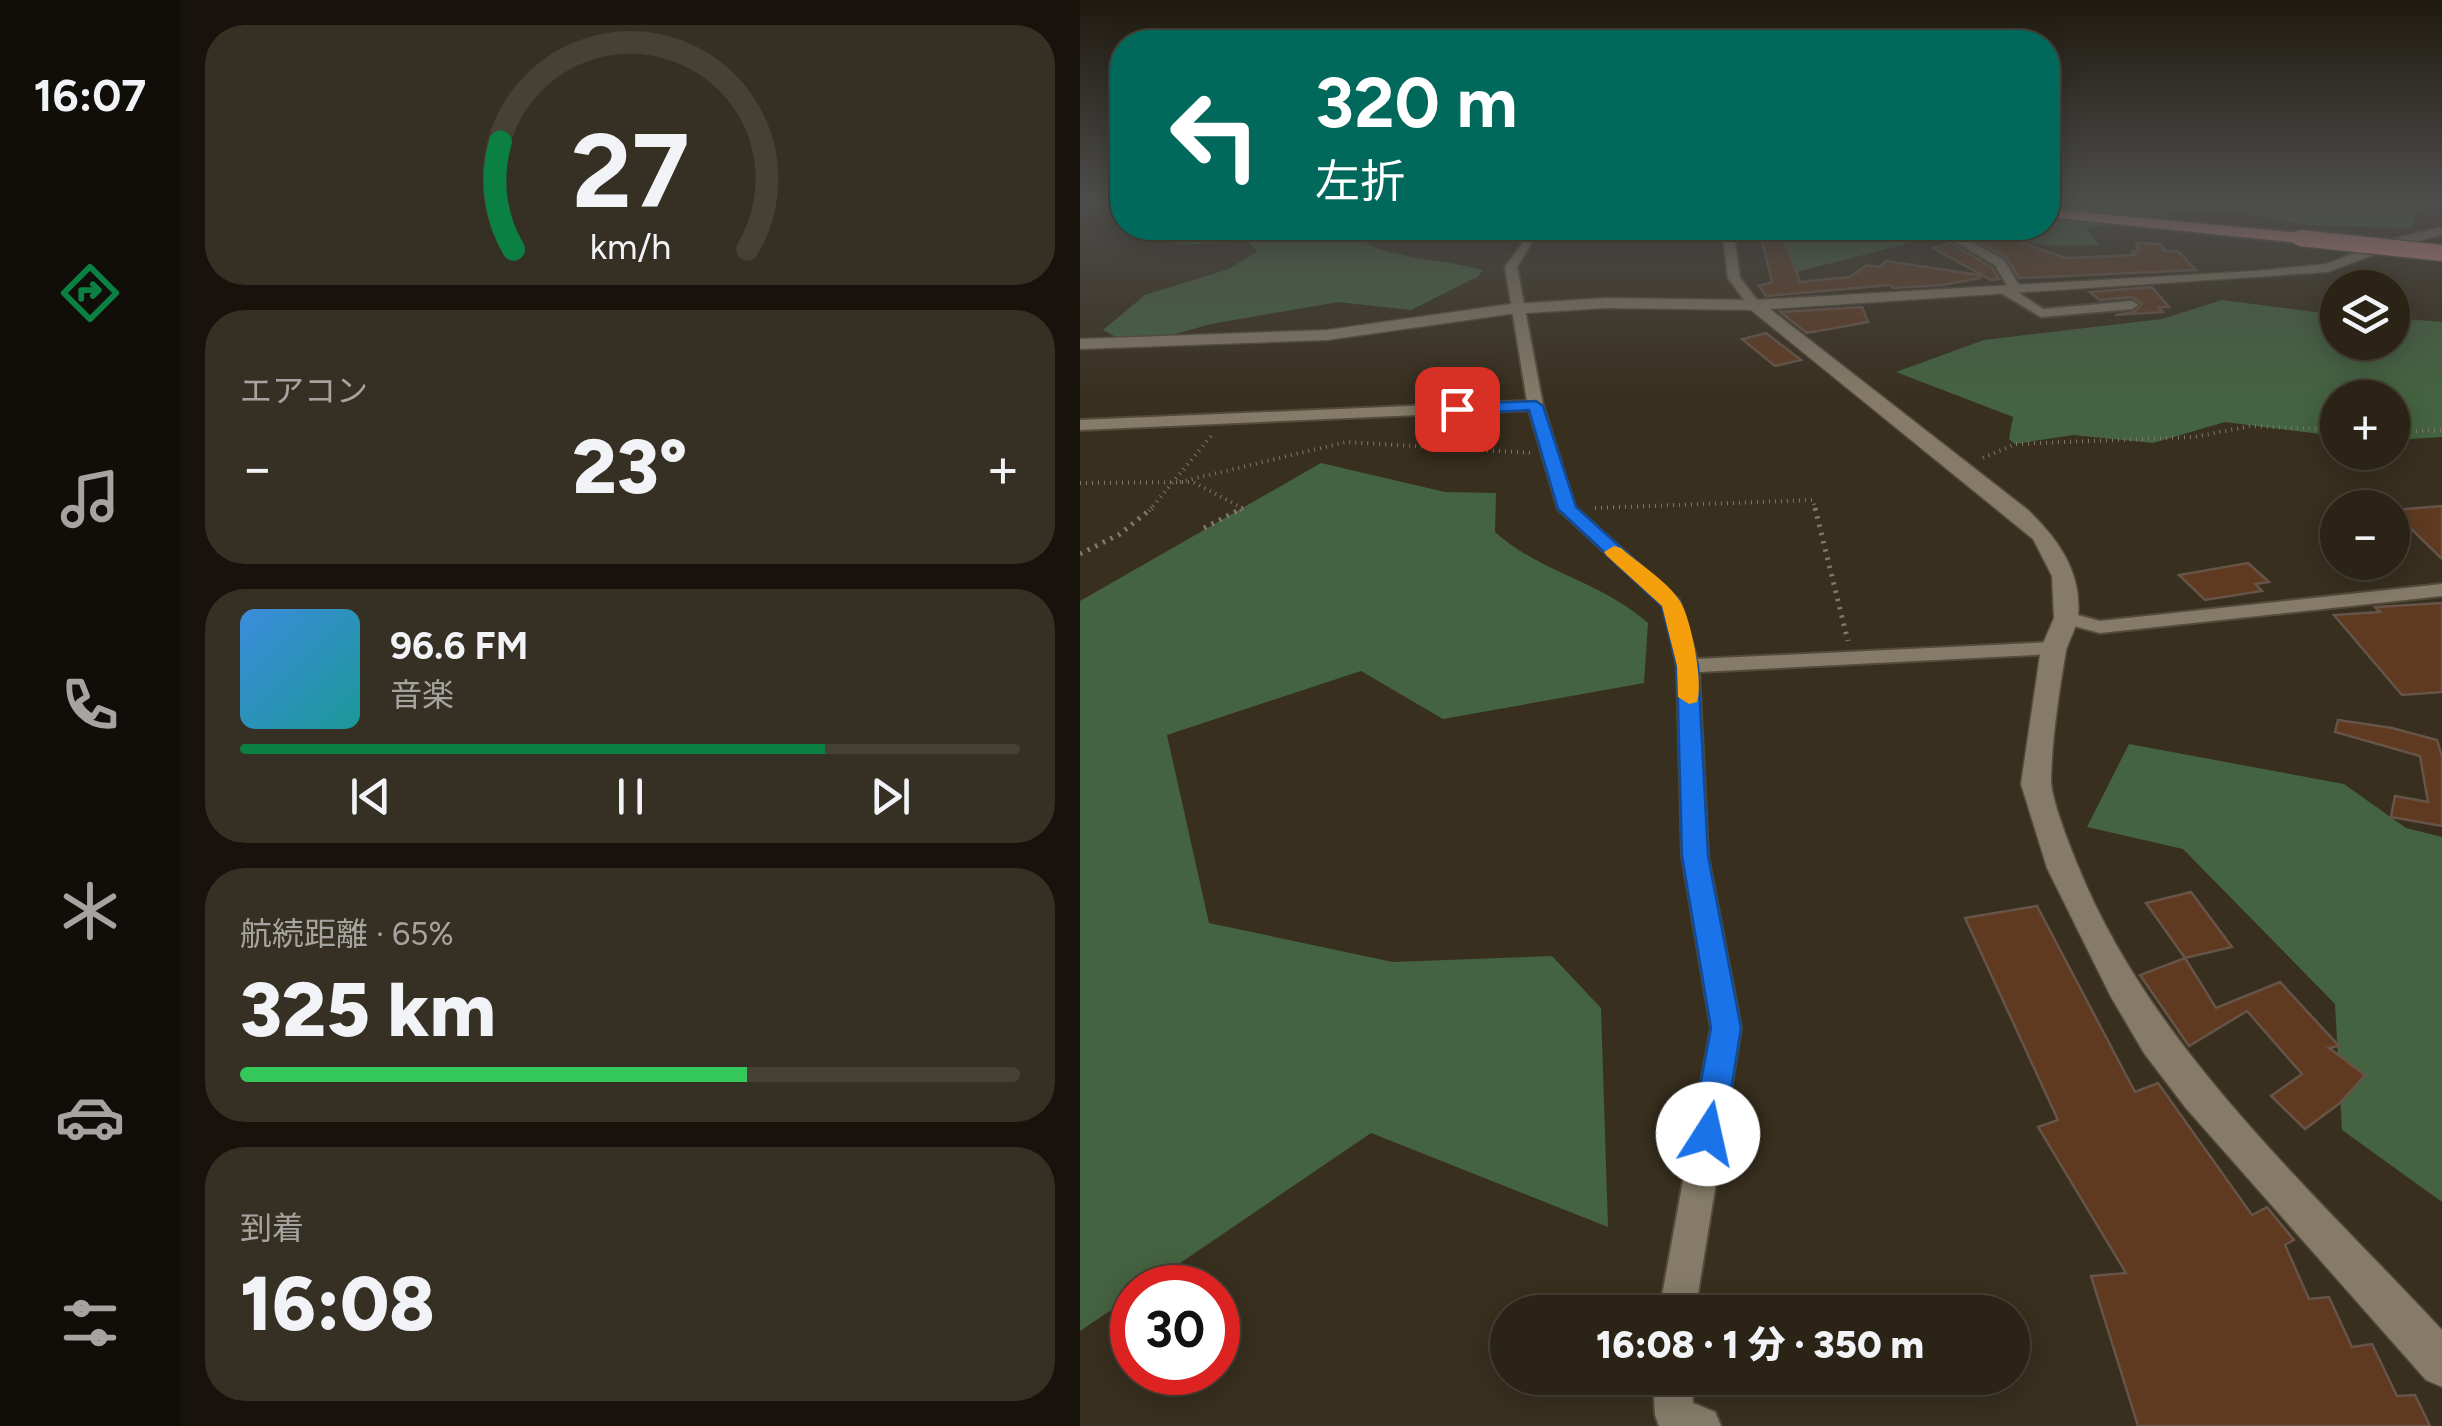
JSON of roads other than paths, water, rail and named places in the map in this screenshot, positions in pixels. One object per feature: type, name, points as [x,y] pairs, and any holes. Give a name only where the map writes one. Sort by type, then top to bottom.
[{"type":"street","points":[[1513,265],[1536,406],[1567,509],[1672,604],[1688,666],[1695,856],[1726,1028],[1680,1295]]},
{"type":"street","points":[[1732,265],[1734,278],[1755,306],[2020,514],[2054,554],[2064,576],[2066,618],[2054,648],[2036,784],[2062,868],[2123,987],[2157,1042],[2199,1095],[2442,1364]]},
{"type":"street","points":[[2001,265],[2010,290],[2040,313],[2132,306]]},
{"type":"street","points":[[1080,344],[1327,335],[1520,309],[1606,304],[1755,306],[2337,265]]},
{"type":"street","points":[[1080,425],[1536,406]]},
{"type":"street","points":[[2066,618],[2100,627],[2442,590]]},
{"type":"street","points":[[1688,666],[2054,648]]},
{"type":"street","points":[[1673,1395],[1674,1416],[1701,1426]]}]
